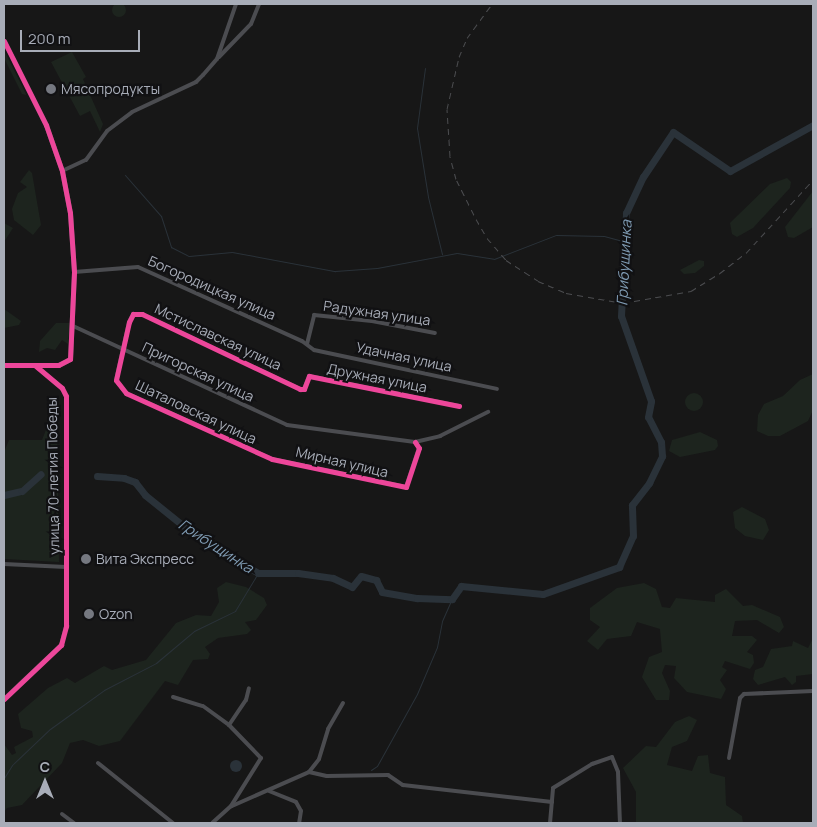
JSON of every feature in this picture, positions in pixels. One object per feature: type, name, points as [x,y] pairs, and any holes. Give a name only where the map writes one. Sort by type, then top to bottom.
[{"type":"street","points":[[217,59],[236,4]]},
{"type":"street","points":[[62,171],[86,160],[109,129],[132,112],[196,82],[251,24],[258,4]]},
{"type":"street","points":[[4,41],[46,125],[62,171],[70,213],[74,272],[72,356],[67,362],[4,365]]},
{"type":"street","name":"Богородицкая улица","points":[[74,272],[138,267],[307,344]]},
{"type":"street","name":"Мстиславская улица","points":[[123,350],[132,314],[142,314],[300,389]]},
{"type":"street","name":"Радужная улица","points":[[307,344],[314,315],[372,321],[436,333]]},
{"type":"street","name":"Пригорская улица","points":[[73,326],[287,425]]},
{"type":"street","name":"Удачная улица","points":[[307,344],[314,350],[497,389]]},
{"type":"street","name":"Шаталовская улица","points":[[123,350],[116,380],[126,393],[272,459]]},
{"type":"street","name":"улица 70-летия Победы","points":[[4,564],[66,567],[66,396],[62,388],[35,365]]},
{"type":"street","name":"Дружная улица","points":[[300,389],[304,389],[309,376],[459,406]]},
{"type":"street","name":"Мирная улица","points":[[287,425],[415,442],[440,436],[488,412]]},
{"type":"street","name":"Мирная улица","points":[[272,459],[406,487],[418,448],[415,442]]},
{"type":"street","points":[[4,699],[64,639],[66,567]]},
{"type":"street","points":[[229,725],[246,700],[249,688]]},
{"type":"street","points":[[729,758],[740,698],[744,694],[813,691]]},
{"type":"street","points":[[172,697],[203,706],[229,725],[261,758],[231,806],[212,823]]},
{"type":"street","points":[[231,806],[269,792],[309,772],[319,759],[328,730],[343,703]]},
{"type":"street","points":[[550,823],[554,788],[592,764],[612,757],[618,772],[620,823]]},
{"type":"street","points":[[98,763],[173,823]]},
{"type":"street","points":[[309,772],[327,776],[388,775],[402,785],[552,802]]},
{"type":"street","points":[[269,792],[296,802],[301,811],[299,823]]},
{"type":"street","points":[[62,814],[74,823]]},
{"type":"shaded area","points":[[116,3],[122,3],[126,10],[122,17],[116,17],[112,13],[112,7]]},
{"type":"shaded area","points":[[4,50],[26,95],[22,94],[4,58]]},
{"type":"shaded area","points":[[72,52],[86,77],[83,79],[103,124],[100,132],[90,111],[80,116],[51,62]]},
{"type":"shaded area","points":[[29,170],[32,173],[41,225],[33,235],[14,220],[12,209],[18,193],[27,187],[20,182]]},
{"type":"shaded area","points":[[787,178],[791,182],[790,188],[753,228],[737,237],[732,234],[730,223],[770,184]]},
{"type":"shaded area","points":[[813,191],[813,227],[794,238],[788,237],[785,227]]},
{"type":"shaded area","points":[[4,223],[13,228],[4,242]]},
{"type":"shaded area","points":[[699,260],[704,261],[704,266],[695,273],[684,274],[680,270]]},
{"type":"shaded area","points":[[4,309],[21,321],[19,325],[4,328]]},
{"type":"shaded area","points":[[56,323],[70,323],[68,344],[62,340],[55,350],[47,348],[39,352],[40,341]]},
{"type":"shaded area","points":[[813,374],[813,410],[808,421],[780,436],[768,436],[757,431],[758,415],[764,404],[783,396],[800,380]]},
{"type":"shaded area","points":[[694,393],[700,396],[703,402],[700,408],[694,411],[688,408],[685,402],[688,396]]},
{"type":"shaded area","points":[[57,423],[59,562],[4,559],[4,452],[9,440],[42,440],[47,427]]},
{"type":"shaded area","points":[[700,432],[717,440],[718,446],[715,450],[680,457],[669,451],[672,440]]},
{"type":"shaded area","points":[[742,507],[765,519],[769,530],[763,540],[745,536],[735,528],[733,512]]},
{"type":"shaded area","points":[[226,582],[246,587],[264,598],[267,605],[256,620],[245,622],[251,630],[247,634],[218,638],[205,647],[210,654],[208,659],[193,660],[178,685],[165,681],[120,741],[99,746],[83,740],[70,743],[62,763],[22,805],[7,808],[4,812],[4,744],[12,755],[16,753],[14,747],[33,737],[32,731],[21,728],[18,714],[48,688],[67,678],[75,683],[104,666],[112,670],[146,660],[176,623],[196,615],[211,616],[219,602],[217,588]]},
{"type":"shaded area","points":[[644,583],[656,589],[662,607],[670,608],[676,598],[715,602],[715,595],[726,589],[743,606],[752,605],[780,617],[784,627],[779,633],[757,620],[735,621],[732,636],[752,636],[757,640],[747,652],[753,655],[754,663],[750,669],[725,661],[722,667],[727,670],[720,680],[726,689],[721,699],[687,692],[674,678],[676,666],[665,665],[662,673],[670,691],[669,700],[656,700],[642,677],[649,657],[662,652],[660,629],[637,622],[631,636],[607,639],[598,650],[587,641],[600,627],[590,620],[590,608],[617,588]]},
{"type":"shaded area","points":[[813,638],[813,674],[796,676],[796,682],[792,685],[785,677],[758,685],[753,679],[755,670],[763,667],[771,649],[792,646],[793,641],[808,648]]},
{"type":"shaded area","points":[[689,716],[697,720],[687,741],[672,747],[667,765],[692,771],[698,756],[708,755],[710,773],[725,777],[726,805],[742,816],[743,823],[636,823],[636,792],[623,768],[646,746],[656,747],[675,722]]},
{"type":"shaded area","points":[[234,760],[238,760],[242,766],[238,772],[234,772],[230,768],[230,764]]},
{"type":"waterway","points":[[425,68],[417,128],[428,197],[442,254]]},
{"type":"waterway","name":"Грибущинка","points":[[97,476],[124,478],[135,482],[145,495],[197,537],[258,573],[298,573],[333,578],[352,587],[361,576],[376,580],[382,592],[417,598],[452,599],[461,586],[543,594],[619,567],[633,536],[632,505],[649,483],[662,456],[661,442],[648,417],[651,401],[621,316],[626,213],[643,177],[673,132],[730,171],[813,125]]},
{"type":"waterway","points":[[125,175],[161,216],[171,247],[189,256],[232,252],[335,271],[377,268],[457,253],[494,259],[556,235],[604,236],[623,241]]},
{"type":"waterway","name":"Грибущинка","points":[[4,495],[22,491],[41,474]]},
{"type":"waterway","points":[[4,778],[12,765],[50,729],[104,690],[156,663],[194,631],[235,611],[258,573]]},
{"type":"waterway","points":[[371,770],[377,766],[417,694],[437,647],[442,621],[452,599]]},
{"type":"railway","points":[[474,215],[456,179],[450,156],[447,109],[459,57],[467,38],[492,4]]},
{"type":"railway","points":[[476,219],[487,238],[506,260],[538,281],[566,293],[623,303],[691,291],[720,273],[746,253],[813,180]]},
{"type":"cycle path","points":[[4,41],[46,125],[62,171],[70,213],[74,272],[70,359],[58,365],[4,365]]},
{"type":"cycle path","points":[[415,442],[419,448],[406,487],[272,459],[126,393],[116,380],[129,322],[133,314],[142,314],[300,389],[304,389],[309,376],[459,406]]},
{"type":"cycle path","points":[[4,699],[61,645],[66,626],[66,396],[62,388],[35,365]]},
{"type":"place","name":"Мясопродукты","points":[[51,89]]},
{"type":"place","name":"Вита Экспресс","points":[[86,559]]},
{"type":"place","name":"Ozon","points":[[89,614]]}]
